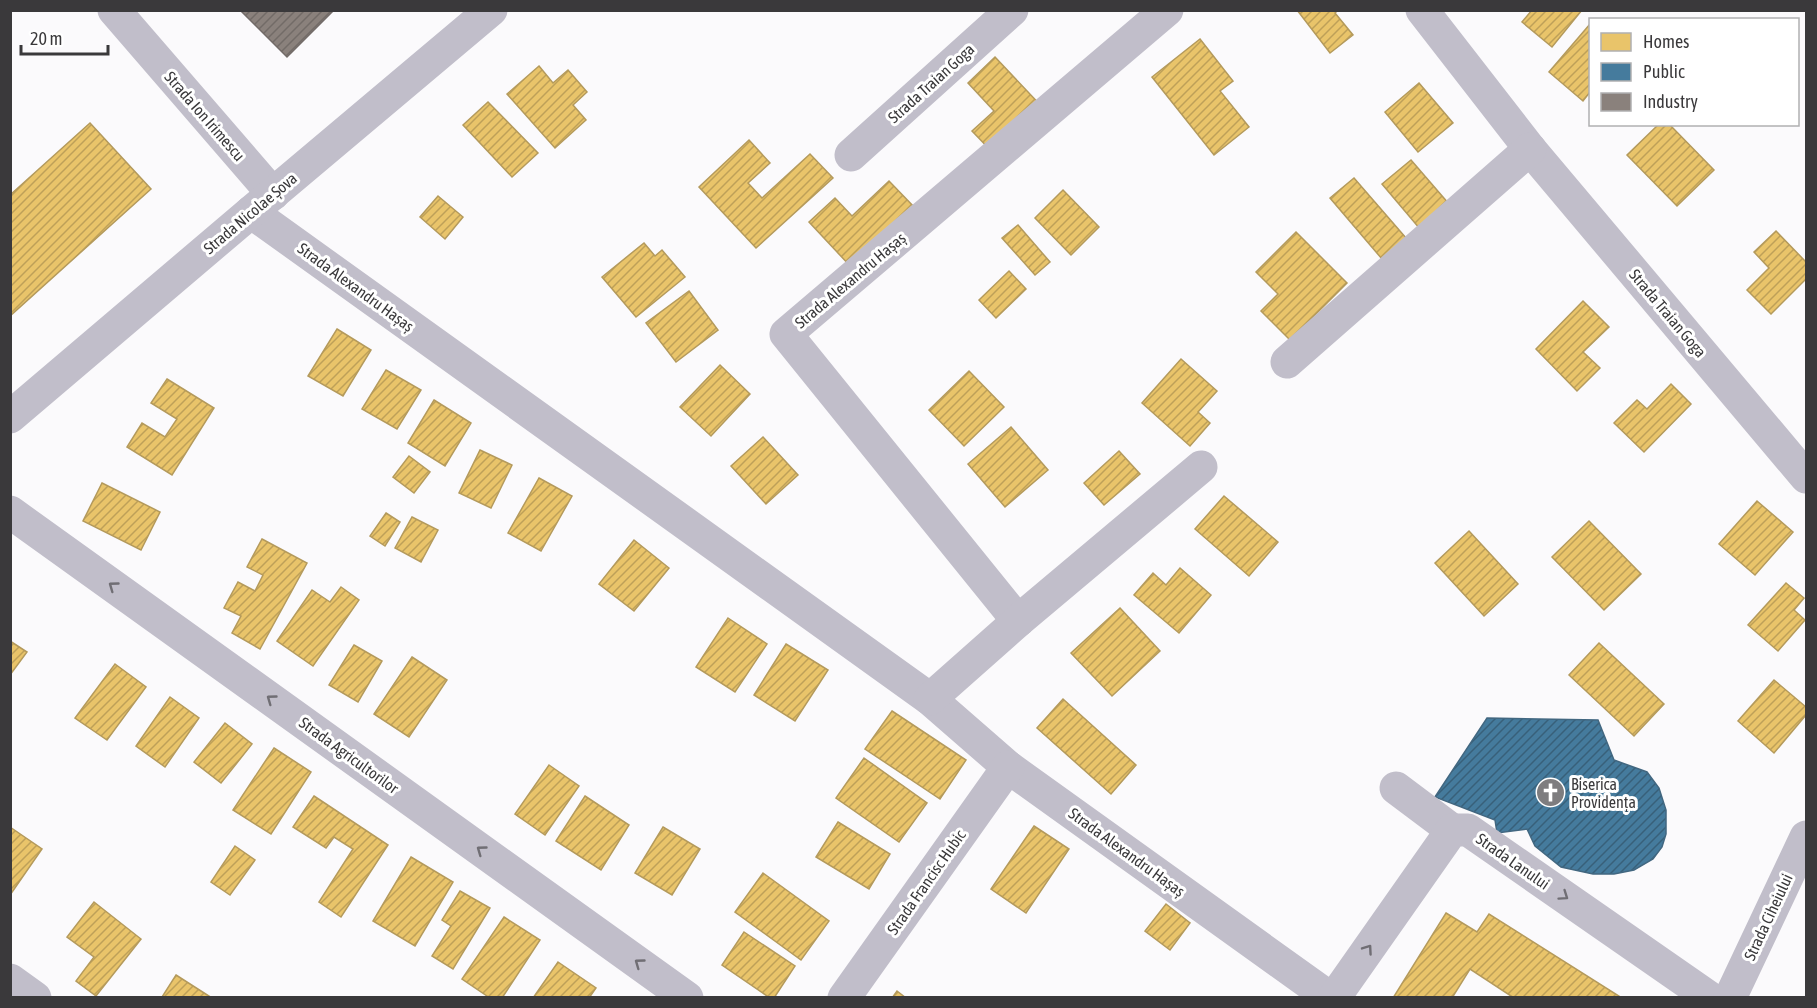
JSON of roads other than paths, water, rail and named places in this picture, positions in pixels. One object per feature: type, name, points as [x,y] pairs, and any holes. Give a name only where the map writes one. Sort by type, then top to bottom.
[{"type":"street","name":"Strada Ion Irimescu","points":[[114,10],[262,203]]},
{"type":"street","name":"Strada Nicolae Șova","points":[[10,417],[491,10]]},
{"type":"street","name":"Strada Traian Goga","points":[[851,155],[1012,10]]},
{"type":"street","name":"Strada Alexandru Hașaș","points":[[1018,621],[786,334],[1167,10]]},
{"type":"street","name":"Strada Traian Goga","points":[[1422,10],[1530,149],[1806,477]]},
{"type":"street","points":[[1287,362],[1530,149]]},
{"type":"street","name":"Strada Alexandru Hașaș","points":[[262,203],[930,699],[1008,767],[1332,998]]},
{"type":"street","points":[[930,699],[1018,621],[1201,467]]},
{"type":"street","name":"Strada Agricultorilor","points":[[10,512],[687,998]]},
{"type":"street","name":"Strada Francisc Hubic","points":[[844,998],[1008,767]]},
{"type":"street","points":[[1332,998],[1452,831],[1396,788]]},
{"type":"street","name":"Strada Lanului","points":[[1452,831],[1467,830],[1710,998]]},
{"type":"street","name":"Strada Ciheiului","points":[[1731,998],[1806,837]]},
{"type":"street","points":[[10,980],[35,998]]},
{"type":"place","name":"Biserica Providența","points":[[1550,793]]}]
